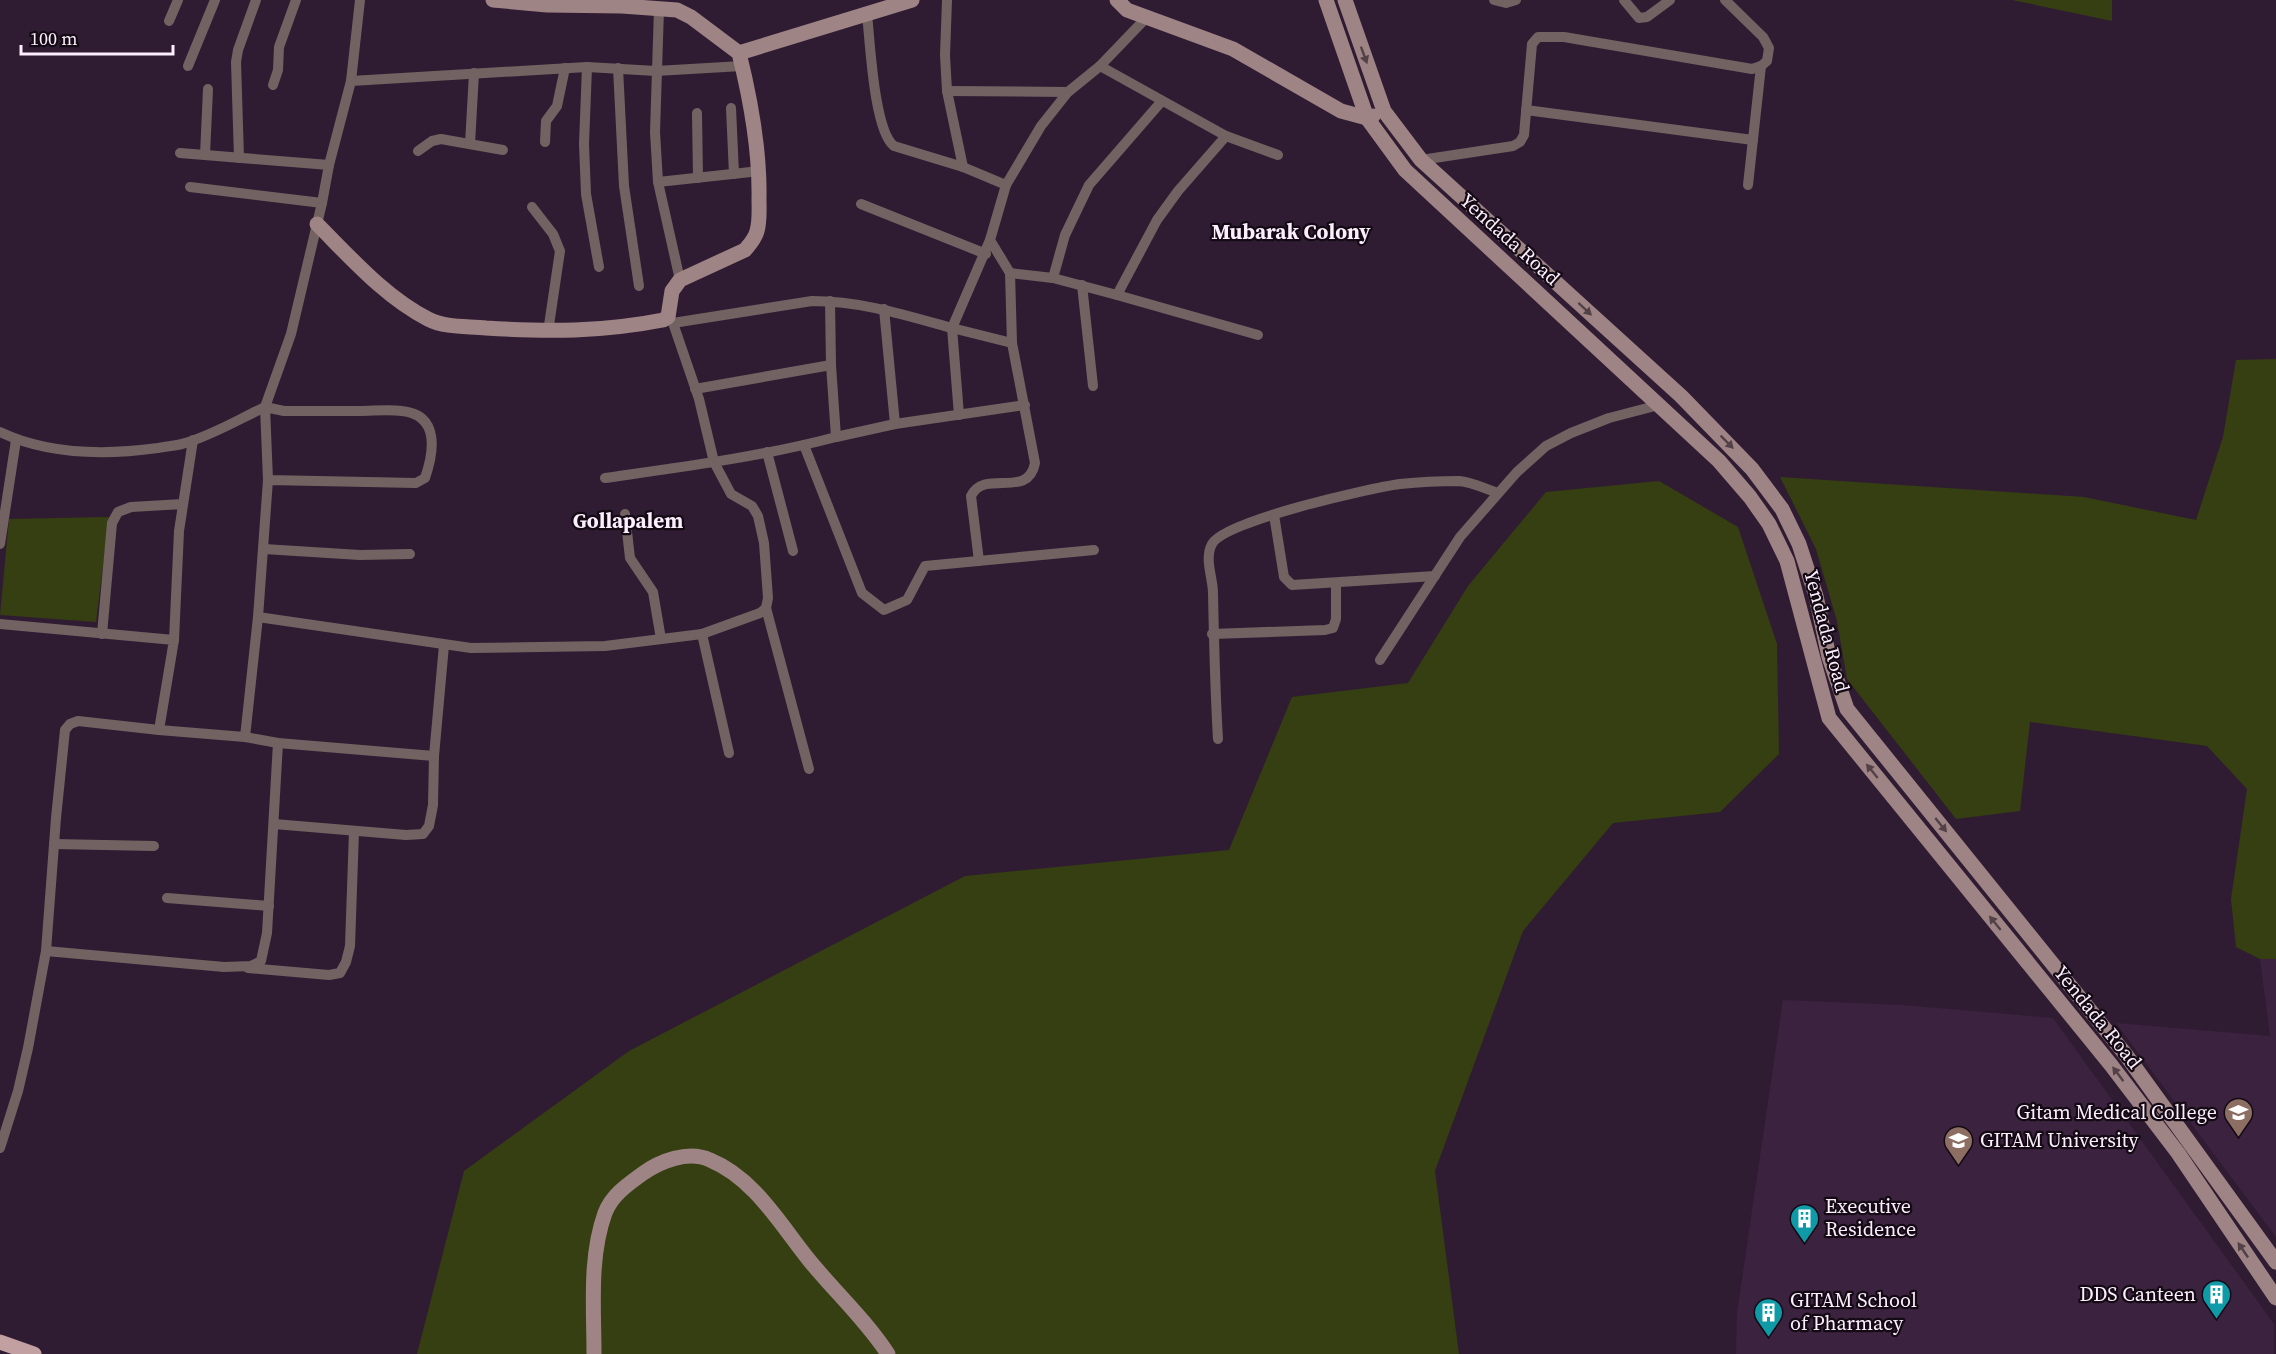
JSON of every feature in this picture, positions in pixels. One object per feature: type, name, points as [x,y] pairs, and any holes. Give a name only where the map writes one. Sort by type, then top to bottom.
[{"type":"main road","points":[[317,224],[375,282],[430,320],[454,326],[548,332],[607,329],[670,320],[672,291],[680,280],[745,250],[752,243],[759,220],[760,171],[756,132],[740,59],[691,17],[677,10],[622,6],[547,5],[493,0]]},
{"type":"main road","points":[[740,59],[912,0]]},
{"type":"main road","points":[[1117,0],[1127,10],[1233,48],[1341,111],[1367,118],[1384,111]]},
{"type":"main road","name":"Yendada Road","points":[[1326,0],[1367,118],[1405,170],[1719,461],[1750,497],[1769,524],[1786,561],[1829,718],[2111,1065],[2178,1153],[2276,1298]]},
{"type":"main road","name":"Yendada Road","points":[[1345,0],[1384,111],[1421,160],[1681,396],[1752,469],[1782,509],[1799,544],[1816,596],[1829,657],[1847,709],[2126,1055],[2276,1262]]},
{"type":"main road","points":[[594,1354],[595,1251],[605,1214],[612,1200],[624,1187],[654,1165],[671,1159],[692,1157],[708,1158],[742,1179],[875,1335],[888,1354]]},
{"type":"main road","points":[[0,1342],[34,1354]]},
{"type":"street","points":[[169,21],[178,0]]},
{"type":"street","points":[[188,66],[215,0]]},
{"type":"street","points":[[239,158],[236,62],[256,0]]},
{"type":"street","points":[[273,85],[278,70],[279,47],[296,0]]},
{"type":"street","points":[[245,737],[264,549],[268,480],[265,407],[291,334],[329,165],[351,81],[360,0]]},
{"type":"street","points":[[947,0],[945,55],[947,91],[963,167]]},
{"type":"street","points":[[1494,0],[1506,3],[1516,0]]},
{"type":"street","points":[[1624,0],[1639,18],[1647,17],[1670,0]]},
{"type":"street","points":[[1421,160],[1513,146],[1520,142],[1524,135],[1532,44],[1538,37],[1547,35],[1752,69],[1761,66],[1767,61],[1769,48],[1763,37],[1725,0]]},
{"type":"street","points":[[659,9],[655,132],[658,182],[680,280]]},
{"type":"street","points":[[867,14],[875,89],[884,135],[888,142],[894,146],[963,167],[1006,185]]},
{"type":"street","points":[[958,415],[952,328],[986,254],[1006,185],[1041,126],[1068,92],[1100,66],[1147,17]]},
{"type":"street","points":[[351,81],[587,67],[656,71],[740,59]]},
{"type":"street","points":[[1100,66],[1161,102],[1226,136],[1278,155]]},
{"type":"street","points":[[1748,185],[1761,66]]},
{"type":"street","points":[[587,67],[585,184],[599,267]]},
{"type":"street","points":[[545,142],[546,121],[557,106],[564,68]]},
{"type":"street","points":[[618,68],[622,172],[639,286]]},
{"type":"street","points":[[470,144],[474,73]]},
{"type":"street","points":[[205,155],[208,89]]},
{"type":"street","points":[[947,91],[1068,92]]},
{"type":"street","points":[[1053,278],[1065,235],[1089,185],[1161,102]]},
{"type":"street","points":[[731,108],[734,174]]},
{"type":"street","points":[[1526,110],[1753,140]]},
{"type":"street","points":[[697,113],[698,178]]},
{"type":"street","points":[[1117,295],[1157,220],[1178,191],[1226,136]]},
{"type":"street","points":[[418,151],[432,141],[441,139],[503,150]]},
{"type":"street","points":[[180,153],[329,165]]},
{"type":"street","points":[[658,182],[760,171]]},
{"type":"street","points":[[190,187],[322,203]]},
{"type":"street","points":[[861,204],[986,254]]},
{"type":"street","points":[[532,207],[554,234],[560,251],[548,332]]},
{"type":"street","points":[[979,561],[971,496],[974,489],[984,484],[1018,482],[1028,479],[1033,473],[1035,463],[1012,343],[1010,273],[990,240]]},
{"type":"street","points":[[1010,273],[1053,278],[1082,285],[1258,335]]},
{"type":"street","points":[[1082,285],[1093,386]]},
{"type":"street","points":[[830,301],[831,365],[836,437]]},
{"type":"street","points":[[809,769],[766,608],[768,598],[764,543],[758,516],[752,506],[731,494],[714,462],[695,388],[670,320],[801,303],[848,302],[884,309],[1012,343]]},
{"type":"street","points":[[884,309],[895,424]]},
{"type":"street","points":[[695,388],[831,365]]},
{"type":"street","points":[[604,478],[714,462],[804,445],[895,424],[1025,405]]},
{"type":"street","points":[[1380,660],[1460,537],[1517,472],[1546,446],[1571,433],[1609,418],[1659,405]]},
{"type":"street","points":[[0,432],[16,440],[54,449],[99,452],[140,450],[185,444],[265,407],[284,411],[403,411],[423,420],[431,431],[433,449],[425,478],[416,483],[268,480]]},
{"type":"street","points":[[0,544],[16,440]]},
{"type":"street","points":[[159,730],[174,640],[179,531],[193,440]]},
{"type":"street","points":[[804,445],[862,593],[884,610],[907,600],[924,566],[1094,550]]},
{"type":"street","points":[[767,452],[793,551]]},
{"type":"street","points":[[1218,739],[1212,634],[1213,591],[1209,561],[1212,544],[1224,532],[1243,524],[1357,492],[1400,484],[1461,481],[1498,493]]},
{"type":"street","points":[[102,634],[112,523],[118,512],[132,507],[183,504]]},
{"type":"street","points":[[625,514],[630,558],[653,592],[661,639]]},
{"type":"street","points":[[1274,515],[1284,577],[1287,583],[1292,585],[1435,576]]},
{"type":"street","points":[[264,549],[360,555],[410,554]]},
{"type":"street","points":[[1212,634],[1333,628],[1336,619],[1336,583]]},
{"type":"street","points":[[258,617],[471,648],[605,646],[702,634],[760,613],[766,608]]},
{"type":"street","points":[[0,624],[174,640]]},
{"type":"street","points":[[702,634],[729,753]]},
{"type":"street","points":[[274,824],[405,835],[423,834],[432,817],[434,756],[444,645]]},
{"type":"street","points":[[0,1148],[20,1080],[46,951],[66,730],[70,724],[78,722],[245,737],[278,743],[434,756]]},
{"type":"street","points":[[244,967],[261,961],[264,953],[269,906],[278,743]]},
{"type":"street","points":[[46,951],[329,975],[340,973],[346,962],[350,945],[354,831]]},
{"type":"street","points":[[54,844],[154,846]]},
{"type":"street","points":[[167,898],[269,906]]},
{"type":"shaded area","name":"Gitam Medical College","points":[[2260,959],[2276,959],[2276,1237],[2116,1023],[2270,1036]]},
{"type":"shaded area","name":"GITAM University","points":[[1783,1000],[1902,1005],[2053,1018],[2274,1324],[2274,1354],[1736,1354],[1737,1313]]},
{"type":"green space","points":[[2012,0],[2112,0],[2112,21]]},
{"type":"green space","points":[[2276,359],[2276,959],[2260,959],[2236,947],[2231,899],[2247,789],[2207,746],[2030,722],[2020,811],[1956,819],[1847,679],[1837,621],[1816,549],[1780,477],[2084,497],[2196,520],[2223,437],[2236,360]]},
{"type":"green space","points":[[1659,481],[1738,527],[1777,644],[1779,754],[1720,812],[1613,823],[1523,931],[1435,1171],[1459,1354],[417,1354],[464,1171],[629,1051],[965,876],[1229,850],[1292,697],[1408,683],[1468,586],[1546,492]]},
{"type":"green space","points":[[109,517],[96,622],[0,615],[9,519]]},
{"type":"place","name":"Gitam Medical College","points":[[2238,1138]]},
{"type":"place","name":"GITAM University","points":[[1959,1166]]},
{"type":"place","name":"Executive Residence","points":[[1804,1244]]},
{"type":"place","name":"DDS Canteen","points":[[2217,1320]]},
{"type":"place","name":"GITAM School of Pharmacy","points":[[1769,1338]]},
{"type":"district","name":"Mubarak Colony","points":[[1291,232]]},
{"type":"district","name":"Gollapalem","points":[[628,521]]}]
